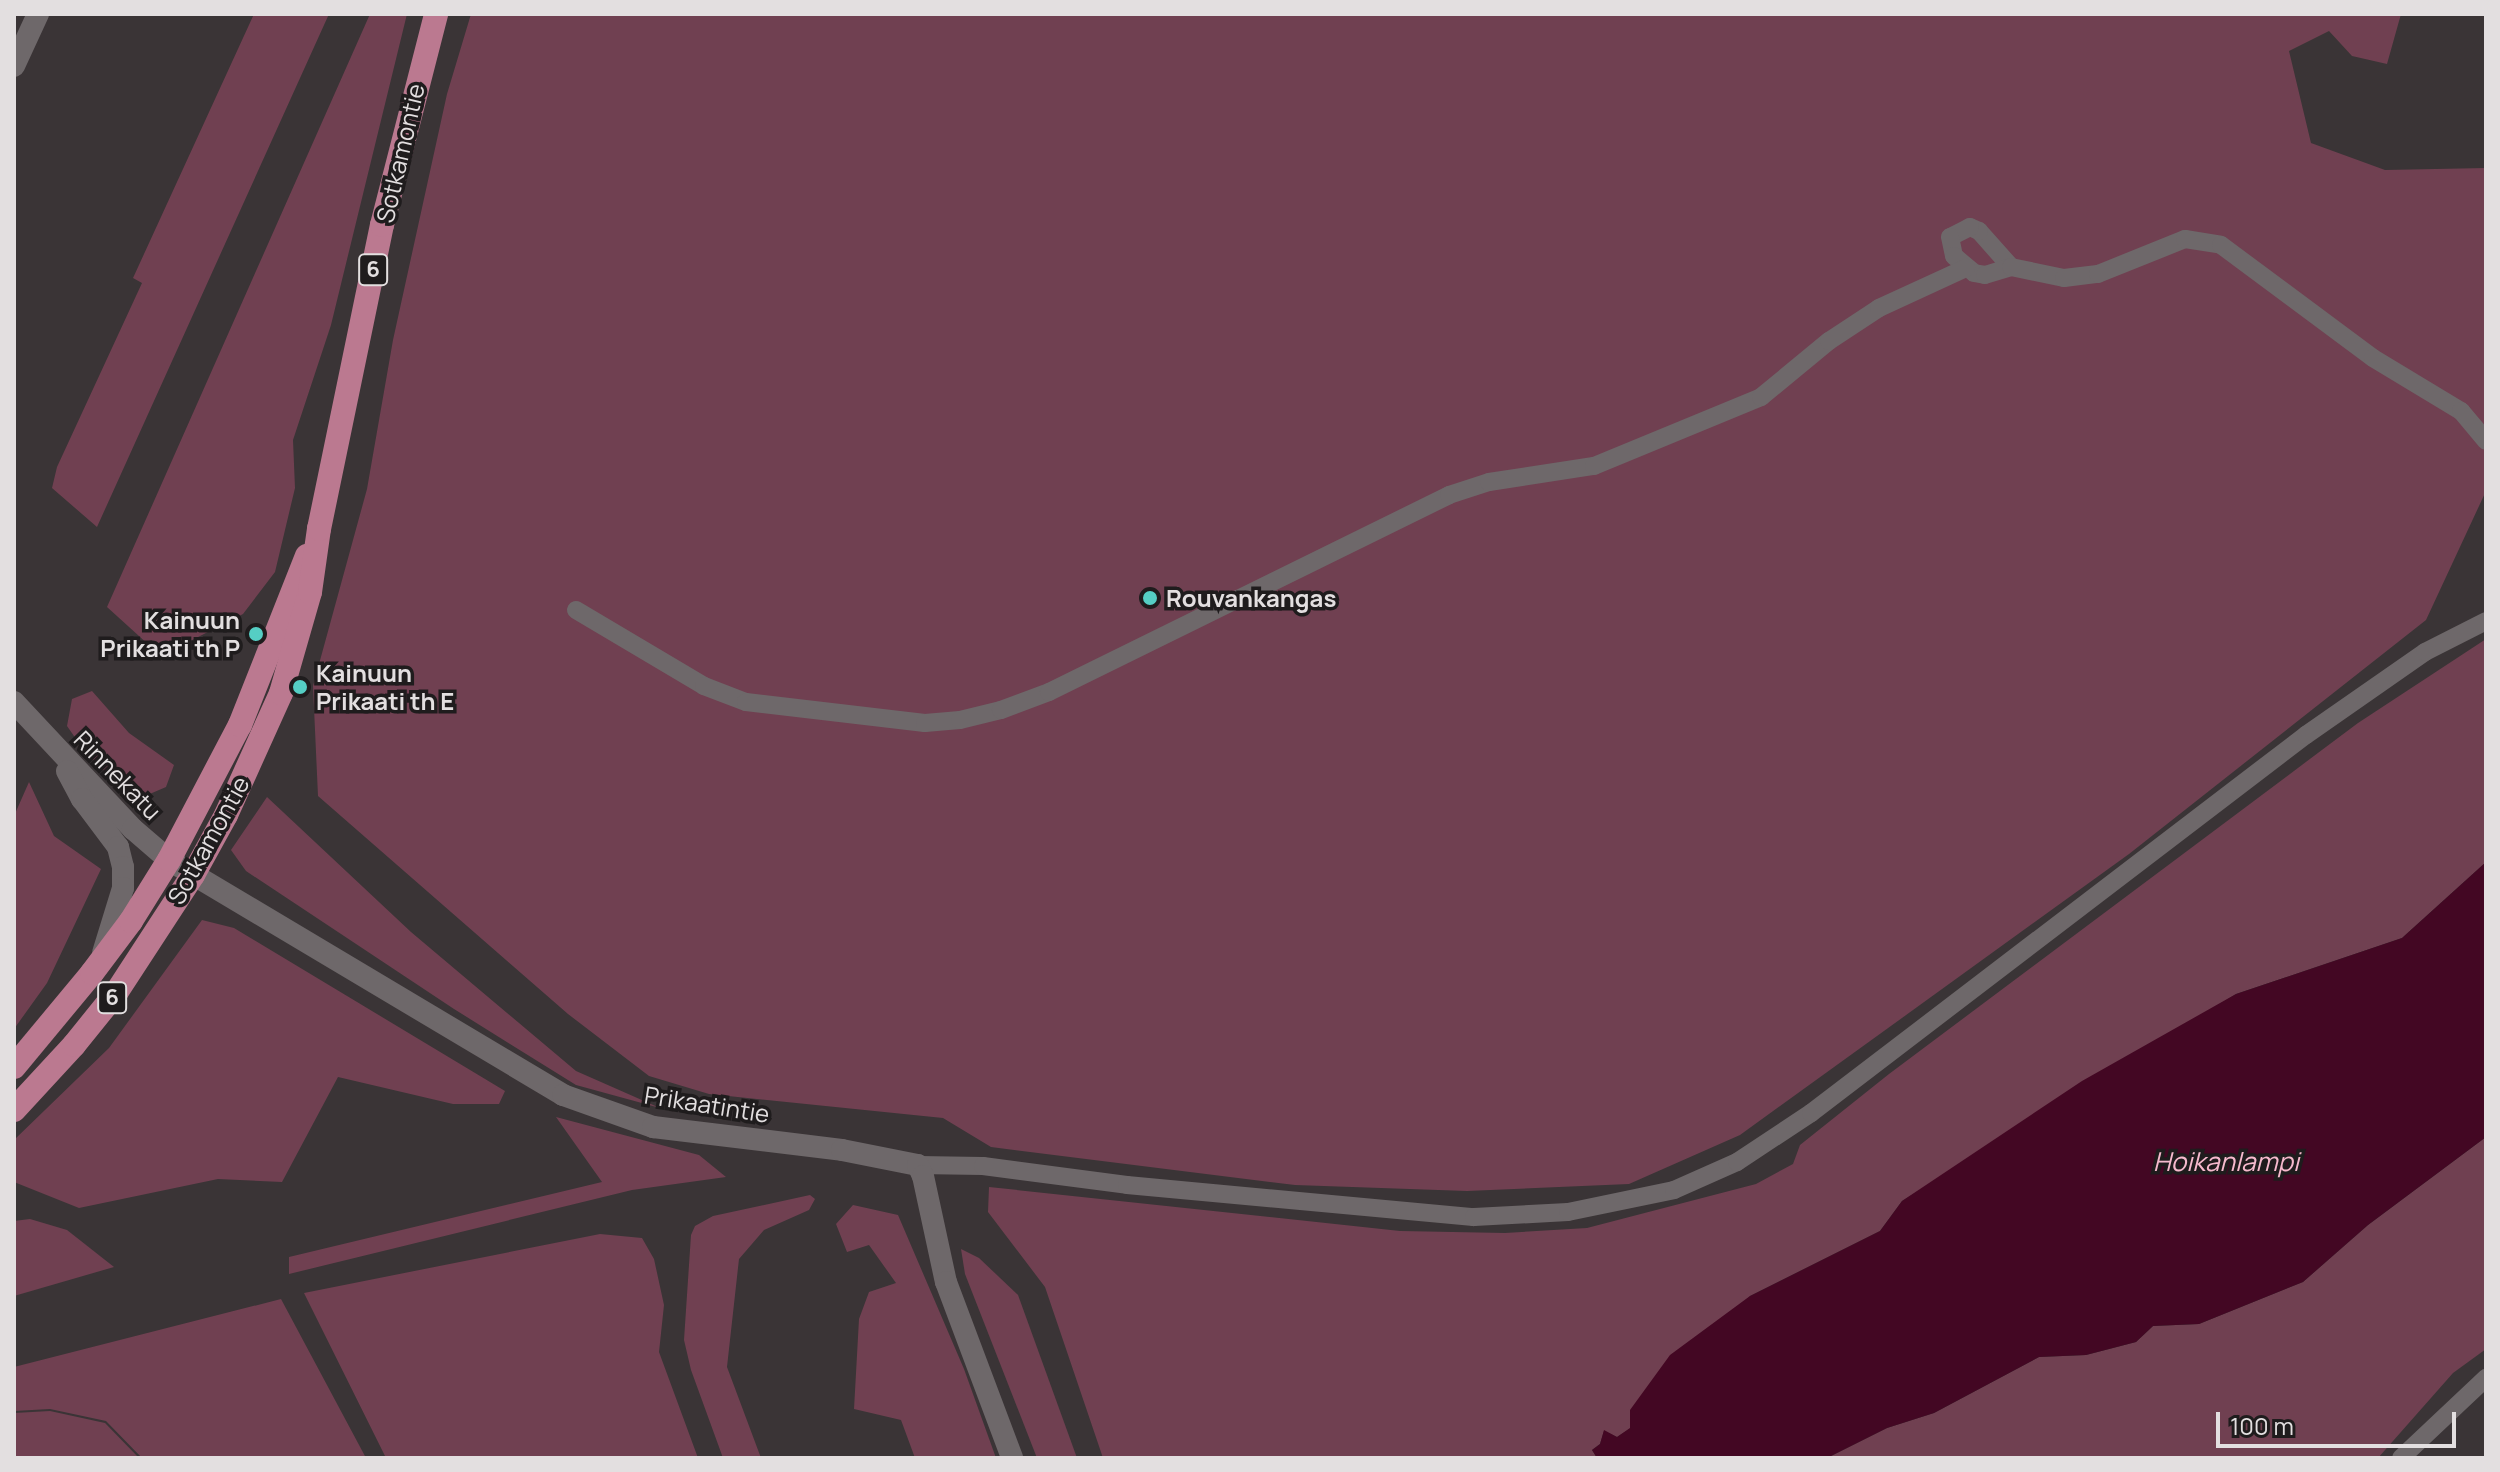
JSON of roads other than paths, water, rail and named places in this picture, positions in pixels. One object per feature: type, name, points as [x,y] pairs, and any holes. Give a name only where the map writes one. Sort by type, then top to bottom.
[{"type":"highway","name":"Sotkamontie","points":[[14,1110],[74,1045],[116,993],[193,875],[226,815],[281,693],[310,592],[319,529],[382,225],[436,14]]},
{"type":"highway","name":"Sotkamontie","points":[[14,1067],[100,963],[169,860],[240,725],[267,649],[319,529]]},
{"type":"street","points":[[14,66],[38,14]]},
{"type":"street","points":[[2011,267],[1991,242],[1970,227],[1950,237],[1954,256],[1966,268],[1985,275],[2011,267],[2064,278],[2098,274],[2185,239],[2221,245],[2373,358],[2461,411],[2486,441]]},
{"type":"street","points":[[576,610],[704,686],[746,702],[925,723],[983,715],[1049,692],[1449,495],[1489,482],[1594,466],[1761,397],[1829,341],[1879,308],[1966,268]]},
{"type":"street","points":[[1012,1458],[946,1282],[918,1165],[983,1166],[1127,1185],[1474,1217],[1568,1212],[1674,1190],[1737,1162],[1811,1113],[2306,735],[2425,652],[2486,621]]},
{"type":"street","name":"Rinnekatu","points":[[14,702],[133,829],[169,860],[193,875]]},
{"type":"street","points":[[65,758],[68,772],[82,799],[118,847],[123,867],[120,900],[100,963]]},
{"type":"street","name":"Prikaatintie","points":[[193,875],[563,1095],[653,1127],[842,1150],[918,1165]]},
{"type":"street","points":[[2401,1458],[2486,1378]]},
{"type":"water","name":"Hoikanlampi","points":[[2486,862],[2486,1137],[2368,1225],[2303,1282],[2199,1324],[2153,1326],[2136,1342],[2086,1355],[2039,1357],[1934,1413],[1887,1428],[1827,1458],[1597,1458],[1592,1450],[1600,1444],[1604,1430],[1617,1437],[1630,1428],[1630,1410],[1670,1355],[1750,1296],[1880,1231],[1902,1201],[2082,1081],[2236,994],[2402,938]]},
{"type":"place","name":"Rouvankangas","points":[[1150,598]]},
{"type":"place","name":"Kainuun Prikaati th P","points":[[256,634]]},
{"type":"place","name":"Kainuun Prikaati th E","points":[[300,687]]}]
